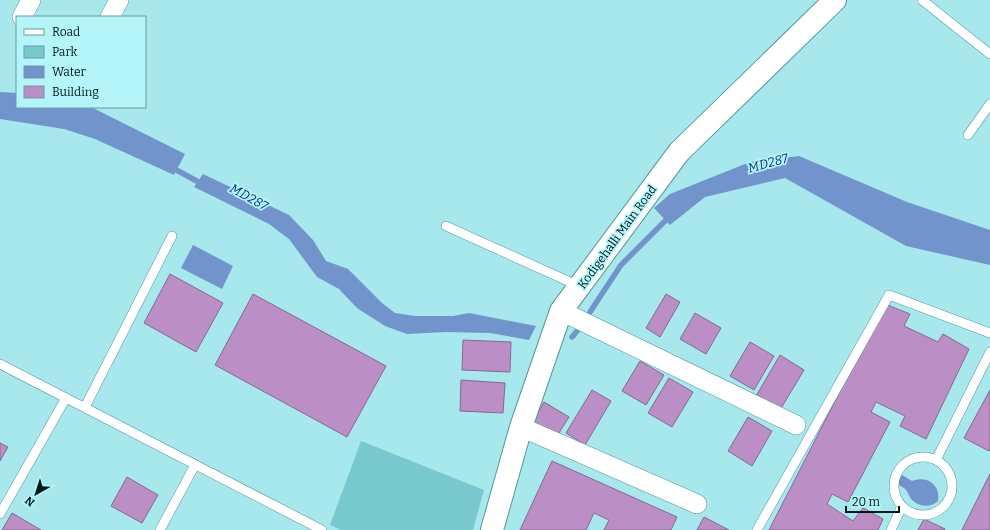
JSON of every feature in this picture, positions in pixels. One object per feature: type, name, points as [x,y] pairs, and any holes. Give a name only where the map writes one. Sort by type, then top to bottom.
[{"type":"street","points":[[22,16],[31,0]]},
{"type":"street","points":[[111,16],[119,0]]},
{"type":"street","name":"Kodigehalli Main Road","points":[[492,530],[521,427],[561,311],[679,152],[835,0]]},
{"type":"street","points":[[561,311],[796,425]]},
{"type":"street","points":[[521,427],[697,504]]},
{"type":"lane","points":[[922,0],[990,54]]},
{"type":"lane","points":[[968,135],[990,104]]},
{"type":"lane","points":[[446,226],[580,286]]},
{"type":"lane","points":[[85,407],[172,236]]},
{"type":"lane","points":[[757,530],[889,295],[990,333]]},
{"type":"lane","points":[[936,460],[990,352]]},
{"type":"lane","points":[[0,364],[319,529]]},
{"type":"lane","points":[[0,514],[66,398]]},
{"type":"lane","points":[[926,457],[936,460],[944,466],[949,474],[952,482],[950,496],[944,507],[936,512],[928,515],[919,515],[902,506],[896,498],[894,488],[895,478],[899,469],[907,462],[916,458],[926,457]]},
{"type":"lane","points":[[160,530],[195,465]]},
{"type":"lane","points":[[891,530],[902,506]]},
{"type":"green space","points":[[361,441],[484,490],[473,530],[341,530],[330,525]]},
{"type":"water","points":[[0,92],[16,93],[16,108],[93,108],[185,154],[174,175],[95,139],[64,129],[0,119]]},
{"type":"water","points":[[799,156],[907,202],[990,230],[990,265],[906,246],[785,178],[705,197],[670,225],[654,208],[670,194],[750,162]]},
{"type":"water","points":[[203,174],[289,215],[313,240],[326,261],[348,269],[382,303],[395,313],[415,316],[453,316],[469,313],[536,326],[529,340],[490,333],[446,332],[407,334],[385,326],[357,308],[339,289],[317,277],[289,239],[269,224],[194,187]]},
{"type":"water","points":[[193,245],[233,266],[222,289],[181,268]]},
{"type":"water","points":[[902,475],[912,481],[922,479],[931,482],[937,490],[938,501],[929,506],[921,505],[915,502],[911,499],[906,490],[897,484]]},
{"type":"building","points":[[170,274],[223,303],[196,352],[144,323]]},
{"type":"building","points":[[253,294],[386,366],[347,437],[215,365]]},
{"type":"building","points":[[666,294],[680,302],[660,337],[646,328]]},
{"type":"building","points":[[885,304],[910,314],[904,326],[938,342],[943,334],[969,349],[926,439],[900,426],[905,416],[876,402],[871,412],[890,422],[848,502],[832,494],[827,504],[853,521],[863,508],[883,519],[878,530],[769,530]]},
{"type":"building","points":[[695,313],[721,328],[706,354],[680,339]]},
{"type":"building","points":[[463,340],[511,342],[510,372],[462,370]]},
{"type":"building","points":[[750,342],[774,356],[754,390],[730,376]]},
{"type":"building","points":[[780,355],[804,370],[780,410],[756,396]]},
{"type":"building","points":[[640,361],[664,375],[646,405],[622,391]]},
{"type":"building","points":[[669,378],[693,392],[672,427],[648,413]]},
{"type":"building","points":[[461,380],[505,383],[503,413],[460,411]]},
{"type":"building","points":[[592,390],[611,401],[585,445],[566,433]]},
{"type":"building","points":[[990,390],[990,450],[989,451],[964,438]]},
{"type":"building","points":[[544,402],[569,417],[557,436],[533,421]]},
{"type":"building","points":[[748,417],[772,431],[752,466],[728,451]]},
{"type":"building","points":[[0,443],[8,447],[0,461]]},
{"type":"building","points":[[552,461],[677,517],[671,530],[604,530],[609,520],[594,513],[586,530],[520,530]]},
{"type":"building","points":[[990,474],[990,530],[962,530]]},
{"type":"building","points":[[127,477],[158,495],[142,523],[111,506]]},
{"type":"building","points":[[12,513],[41,530],[2,530]]},
{"type":"building","points":[[704,517],[729,530],[697,530]]},
{"type":"building","points":[[924,519],[945,529],[918,530]]},
{"type":"waterway","name":"MD287","points":[[171,167],[204,185]]},
{"type":"waterway","name":"MD287","points":[[590,312],[621,265],[670,216]]},
{"type":"waterway","points":[[572,337],[578,330]]}]
